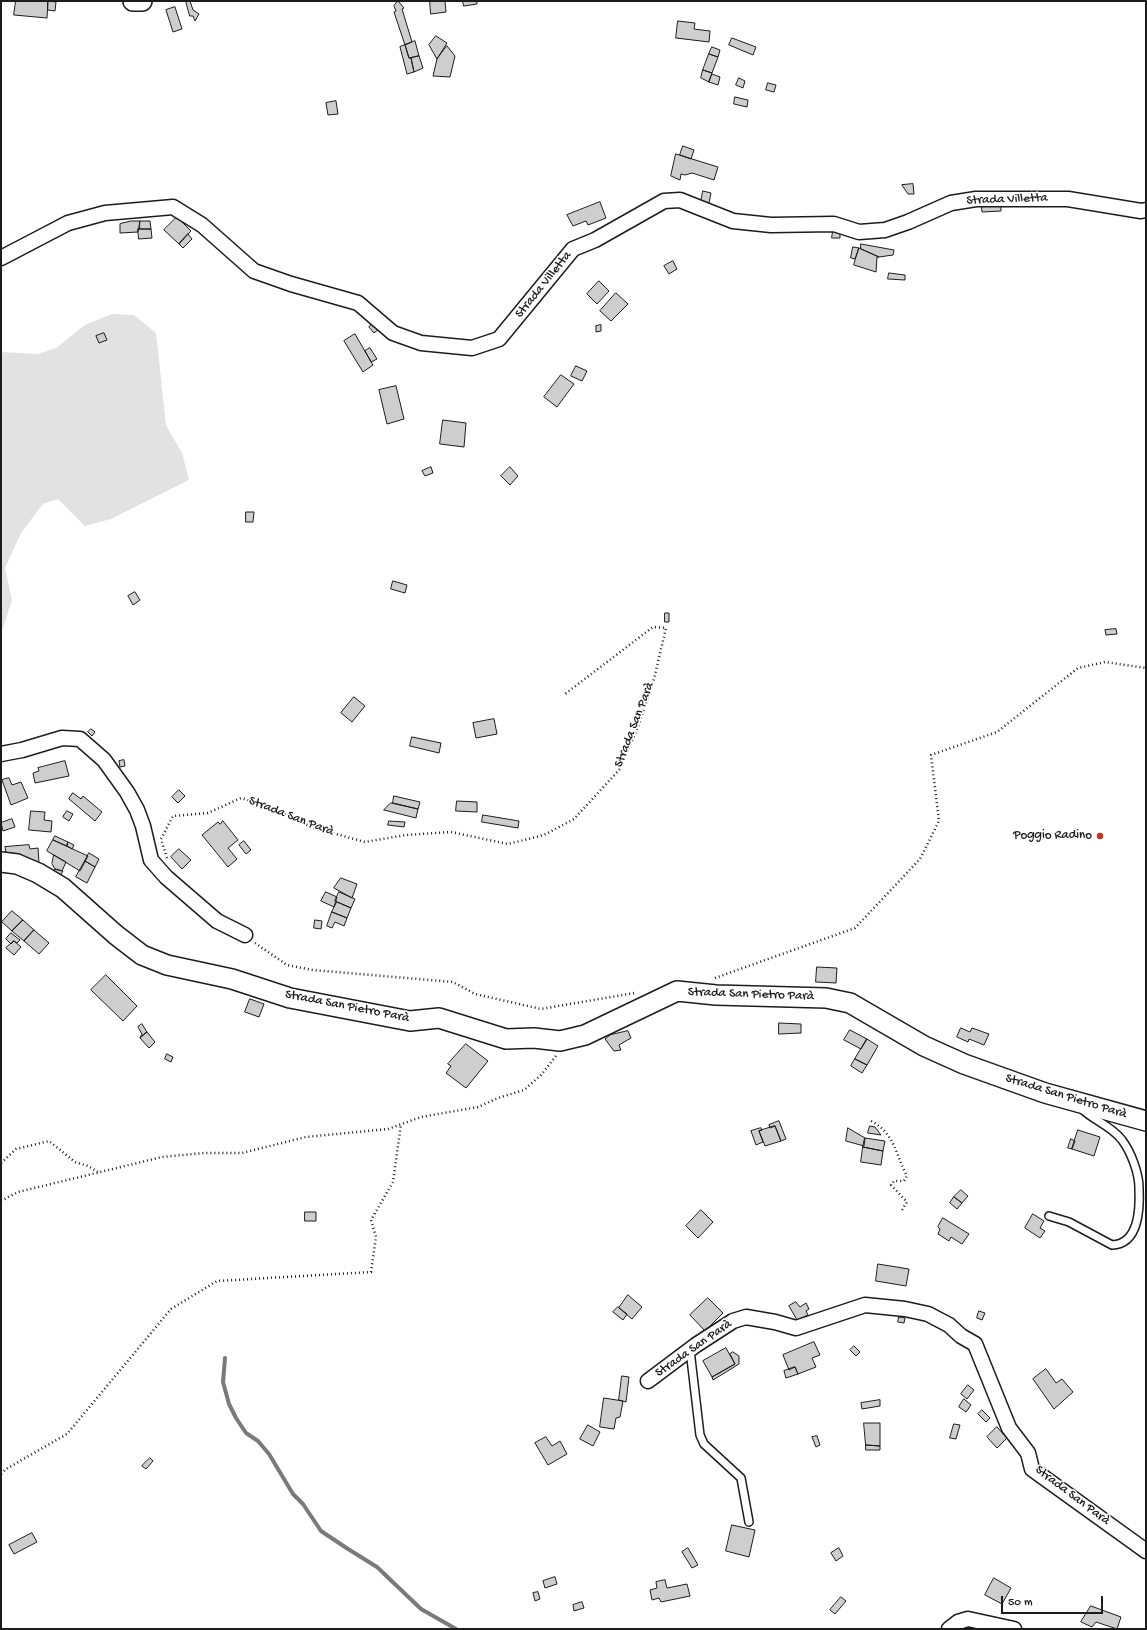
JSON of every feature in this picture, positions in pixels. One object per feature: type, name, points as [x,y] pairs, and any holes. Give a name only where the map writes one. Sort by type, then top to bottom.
[{"type":"street","points":[[133,1],[142,1]]},
{"type":"street","name":"Strada Villetta","points":[[1,258],[68,223],[105,213],[173,207],[202,225],[254,271],[291,284],[358,303],[393,333],[421,343],[472,348],[499,339],[573,249],[595,240],[664,201],[680,200],[733,221],[771,226],[834,224],[859,232],[885,230],[908,222],[951,203],[976,199],[1068,199],[1141,211],[1146,210]]},
{"type":"street","points":[[1,754],[62,738],[80,739],[104,760],[134,804],[143,826],[151,860],[166,877],[216,921],[245,935]]},
{"type":"street","name":"Strada San Pietro Parà","points":[[1,862],[17,864],[38,873],[62,888],[116,935],[142,955],[167,965],[232,979],[290,998],[410,1021],[439,1018],[506,1039],[534,1038],[560,1041],[585,1036],[676,991],[716,995],[826,998],[850,1003],[924,1046],[964,1064],[1045,1093],[1146,1121]]},
{"type":"street","name":"Strada San Parà","points":[[648,1381],[733,1321],[746,1317],[775,1322],[796,1328],[865,1305],[905,1309],[928,1314],[949,1325],[962,1336],[975,1344],[1009,1428],[1028,1453],[1032,1468],[1146,1551]]},
{"type":"street","points":[[949,1629],[958,1622],[968,1619],[1014,1629]]},
{"type":"lane","points":[[1049,1216],[1069,1222],[1112,1245],[1120,1245],[1130,1238],[1136,1226],[1139,1188],[1131,1157],[1122,1140],[1112,1129],[1088,1114],[1077,1102]]},
{"type":"lane","points":[[690,1350],[700,1435],[704,1444],[741,1478],[750,1522]]},
{"type":"path","name":"Strada San Parà","points":[[168,860],[161,839],[173,816],[208,813],[241,798],[262,804],[314,828],[365,842],[406,835],[451,832],[508,844],[544,835],[574,819],[620,769],[639,724],[654,679],[666,628],[654,627],[565,694]]},
{"type":"path","points":[[714,978],[855,928],[920,859],[939,821],[931,755],[997,732],[1078,668],[1105,662],[1146,668]]},
{"type":"path","points":[[245,935],[287,965],[328,971],[453,982],[475,994],[540,1009],[637,992]]},
{"type":"path","points":[[1,1201],[18,1192],[162,1157],[204,1153],[242,1153],[306,1137],[388,1129],[421,1117],[478,1107],[498,1098],[524,1090],[541,1075],[557,1055]]},
{"type":"path","points":[[871,1121],[885,1130],[897,1151],[907,1176],[904,1181],[894,1181],[890,1185],[908,1202],[902,1210]]},
{"type":"path","points":[[1,1474],[6,1469],[68,1434],[171,1309],[217,1281],[371,1272],[376,1237],[371,1220],[393,1182],[401,1124]]},
{"type":"path","points":[[1,1163],[16,1149],[49,1141],[75,1162],[88,1166],[99,1172]]},
{"type":"shaded area","points":[[112,314],[134,315],[156,333],[166,425],[182,453],[189,480],[111,519],[85,526],[58,499],[43,504],[21,533],[5,568],[12,600],[1,631],[1,352],[38,354],[56,348],[85,325]]},
{"type":"building","points":[[16,1],[48,1],[47,18],[14,15]]},
{"type":"building","points":[[48,1],[56,2],[55,11],[48,10]]},
{"type":"building","points":[[186,1],[190,1],[193,10],[199,14],[195,21],[193,16],[190,16]]},
{"type":"building","points":[[398,1],[404,8],[402,9],[412,42],[405,45],[394,12],[396,11],[394,6]]},
{"type":"building","points":[[430,1],[445,1],[446,12],[431,14]]},
{"type":"building","points":[[463,1],[477,1],[477,4],[464,6]]},
{"type":"building","points":[[175,7],[182,29],[173,32],[166,10]]},
{"type":"building","points":[[678,21],[695,23],[694,29],[710,31],[709,42],[676,38]]},
{"type":"building","points":[[436,36],[447,43],[437,59],[429,45]]},
{"type":"building","points":[[732,38],[756,47],[753,55],[729,45]]},
{"type":"building","points":[[415,41],[419,56],[409,58],[405,45]]},
{"type":"building","points":[[405,45],[409,58],[411,58],[414,72],[407,74],[400,47]]},
{"type":"building","points":[[447,46],[455,56],[450,77],[433,76],[437,59]]},
{"type":"building","points":[[712,47],[720,50],[718,57],[709,54]]},
{"type":"building","points":[[709,54],[718,57],[712,73],[703,70]]},
{"type":"building","points":[[419,56],[423,68],[414,72],[411,58]]},
{"type":"building","points":[[703,70],[712,73],[709,82],[701,78]]},
{"type":"building","points":[[712,74],[720,77],[718,85],[709,82]]},
{"type":"building","points":[[739,78],[745,81],[743,88],[736,85]]},
{"type":"building","points":[[768,83],[776,85],[774,92],[766,90]]},
{"type":"building","points":[[735,97],[748,100],[747,107],[734,104]]},
{"type":"building","points":[[336,101],[338,114],[328,115],[326,103]]},
{"type":"building","points":[[683,146],[694,150],[691,159],[680,155]]},
{"type":"building","points":[[676,154],[718,167],[714,180],[692,173],[685,175],[681,174],[680,180],[671,176]]},
{"type":"building","points":[[913,184],[914,194],[908,194],[902,185]]},
{"type":"building","points":[[703,191],[711,193],[709,203],[701,202]]},
{"type":"building","points":[[600,202],[606,218],[588,225],[586,221],[573,226],[567,215]]},
{"type":"building","points":[[1001,202],[1001,211],[982,212],[981,203]]},
{"type":"building","points":[[177,217],[191,231],[179,244],[164,230]]},
{"type":"building","points":[[131,221],[140,221],[138,232],[120,233],[120,224]]},
{"type":"building","points":[[140,221],[150,221],[151,229],[140,229]]},
{"type":"building","points":[[138,229],[151,229],[152,238],[139,239]]},
{"type":"building","points":[[833,231],[840,231],[840,238],[832,238]]},
{"type":"building","points":[[188,234],[192,239],[183,248],[179,244]]},
{"type":"building","points":[[861,244],[894,250],[893,255],[879,257],[861,249]]},
{"type":"building","points":[[853,247],[859,248],[855,259],[851,258]]},
{"type":"building","points":[[859,248],[879,257],[877,257],[876,272],[854,265]]},
{"type":"building","points":[[673,261],[677,269],[669,274],[664,266]]},
{"type":"building","points":[[889,273],[905,275],[905,280],[888,279]]},
{"type":"building","points":[[599,281],[609,291],[597,304],[587,294]]},
{"type":"building","points":[[616,293],[628,304],[611,321],[600,311]]},
{"type":"building","points":[[375,322],[380,328],[374,333],[369,327]]},
{"type":"building","points":[[601,325],[601,331],[596,332],[596,326]]},
{"type":"building","points":[[104,333],[107,340],[99,343],[96,336]]},
{"type":"building","points":[[355,334],[373,365],[363,372],[344,341]]},
{"type":"building","points":[[370,348],[377,359],[371,362],[365,351]]},
{"type":"building","points":[[576,366],[587,371],[582,381],[571,376]]},
{"type":"building","points":[[561,375],[574,384],[557,407],[544,397]]},
{"type":"building","points":[[396,386],[404,419],[387,424],[379,390]]},
{"type":"building","points":[[443,420],[466,423],[464,447],[440,444]]},
{"type":"building","points":[[431,467],[433,473],[425,476],[422,471]]},
{"type":"building","points":[[510,467],[518,476],[510,485],[501,476]]},
{"type":"building","points":[[246,512],[254,512],[253,522],[246,522]]},
{"type":"building","points":[[393,581],[407,585],[405,593],[391,589]]},
{"type":"building","points":[[135,592],[140,600],[133,605],[128,596]]},
{"type":"building","points":[[665,613],[669,613],[669,622],[665,622]]},
{"type":"building","points":[[1116,629],[1117,634],[1106,635],[1105,630]]},
{"type":"building","points":[[354,697],[365,706],[352,722],[341,713]]},
{"type":"building","points":[[494,719],[497,734],[476,738],[473,723]]},
{"type":"building","points":[[91,729],[95,732],[92,736],[88,732]]},
{"type":"building","points":[[412,737],[441,743],[439,753],[410,746]]},
{"type":"building","points":[[124,760],[125,766],[120,767],[119,761]]},
{"type":"building","points":[[65,761],[69,776],[35,783],[33,773],[39,771],[38,768]]},
{"type":"building","points":[[9,778],[12,785],[21,782],[28,798],[11,805],[2,780]]},
{"type":"building","points":[[179,790],[185,796],[178,803],[172,797]]},
{"type":"building","points":[[73,793],[81,799],[83,796],[102,812],[95,821],[69,799]]},
{"type":"building","points":[[394,796],[420,802],[418,809],[393,803]]},
{"type":"building","points":[[457,801],[477,802],[477,812],[456,811]]},
{"type":"building","points":[[391,803],[418,809],[416,818],[384,810]]},
{"type":"building","points":[[31,811],[45,812],[44,820],[52,821],[51,832],[29,830]]},
{"type":"building","points":[[67,811],[73,814],[69,821],[63,817]]},
{"type":"building","points":[[483,815],[519,821],[518,828],[482,822]]},
{"type":"building","points":[[12,819],[15,827],[3,831],[1,823]]},
{"type":"building","points":[[223,821],[238,840],[228,848],[237,859],[228,867],[202,835],[218,822],[220,824]]},
{"type":"building","points":[[389,821],[405,822],[404,827],[388,825]]},
{"type":"building","points":[[55,836],[68,842],[67,846],[53,840]]},
{"type":"building","points":[[53,840],[88,856],[80,871],[47,851]]},
{"type":"building","points":[[244,841],[251,850],[246,854],[239,845]]},
{"type":"building","points":[[68,842],[74,845],[72,849],[67,846]]},
{"type":"building","points":[[29,845],[30,849],[38,848],[39,863],[13,860],[13,853],[6,853],[5,847]]},
{"type":"building","points":[[179,849],[191,860],[182,869],[171,857]]},
{"type":"building","points":[[89,853],[99,859],[95,867],[85,861]]},
{"type":"building","points":[[54,855],[66,862],[62,871],[55,869],[52,864]]},
{"type":"building","points":[[85,861],[95,867],[87,883],[76,877]]},
{"type":"building","points":[[55,869],[63,871],[59,878],[52,876]]},
{"type":"building","points":[[341,878],[357,884],[352,898],[334,888]]},
{"type":"building","points":[[326,892],[337,897],[334,907],[321,901]]},
{"type":"building","points":[[339,892],[355,899],[351,908],[335,901]]},
{"type":"building","points":[[337,902],[351,908],[347,918],[332,912]]},
{"type":"building","points":[[12,911],[23,920],[12,931],[2,922]]},
{"type":"building","points":[[332,912],[347,918],[344,926],[335,922],[332,928],[327,926]]},
{"type":"building","points":[[23,920],[34,930],[24,941],[12,931]]},
{"type":"building","points":[[315,920],[322,921],[321,929],[314,928]]},
{"type":"building","points":[[34,930],[49,943],[39,954],[24,941]]},
{"type":"building","points":[[11,933],[20,940],[17,943],[14,941],[11,944],[6,939]]},
{"type":"building","points":[[14,941],[21,947],[14,955],[6,948]]},
{"type":"building","points":[[817,967],[837,968],[836,983],[816,982]]},
{"type":"building","points":[[106,975],[137,1006],[123,1021],[91,990]]},
{"type":"building","points":[[250,999],[264,1004],[259,1017],[245,1012]]},
{"type":"building","points":[[779,1023],[801,1024],[801,1033],[779,1034]]},
{"type":"building","points":[[142,1024],[147,1032],[140,1038],[142,1034],[138,1027]]},
{"type":"building","points":[[961,1028],[970,1032],[972,1028],[989,1034],[984,1045],[969,1039],[968,1042],[957,1037]]},
{"type":"building","points":[[850,1030],[867,1039],[861,1049],[844,1040]]},
{"type":"building","points":[[628,1031],[631,1038],[619,1045],[621,1050],[614,1051],[605,1039],[610,1035]]},
{"type":"building","points":[[147,1032],[155,1042],[149,1048],[140,1038]]},
{"type":"building","points":[[867,1039],[878,1046],[867,1065],[855,1059]]},
{"type":"building","points":[[466,1044],[488,1061],[466,1088],[446,1073],[451,1066],[448,1064]]},
{"type":"building","points":[[167,1054],[173,1057],[171,1062],[165,1059]]},
{"type":"building","points":[[855,1059],[867,1065],[862,1073],[851,1066]]},
{"type":"building","points":[[779,1121],[786,1139],[781,1141],[775,1126],[770,1128],[769,1125]]},
{"type":"building","points":[[775,1126],[781,1141],[765,1146],[759,1131]]},
{"type":"building","points":[[870,1126],[875,1127],[881,1135],[868,1133]]},
{"type":"building","points":[[761,1128],[762,1130],[759,1131],[763,1142],[756,1145],[751,1131]]},
{"type":"building","points":[[848,1128],[865,1138],[864,1146],[846,1141]]},
{"type":"building","points":[[1078,1130],[1100,1137],[1094,1156],[1072,1149]]},
{"type":"building","points":[[865,1138],[885,1141],[883,1151],[863,1147]]},
{"type":"building","points":[[1071,1139],[1075,1141],[1072,1149],[1068,1148]]},
{"type":"building","points":[[863,1147],[883,1151],[881,1165],[861,1162]]},
{"type":"building","points":[[961,1190],[968,1196],[962,1203],[954,1197]]},
{"type":"building","points":[[954,1197],[962,1203],[957,1209],[950,1203]]},
{"type":"building","points":[[701,1210],[713,1222],[698,1238],[686,1226]]},
{"type":"building","points":[[305,1212],[316,1212],[316,1221],[305,1221]]},
{"type":"building","points":[[1033,1214],[1044,1221],[1040,1228],[1045,1231],[1040,1238],[1025,1228]]},
{"type":"building","points":[[943,1218],[969,1234],[962,1244],[951,1237],[949,1241],[938,1234],[940,1229],[938,1227]]},
{"type":"building","points":[[878,1264],[909,1269],[906,1286],[876,1281]]},
{"type":"building","points":[[628,1295],[642,1307],[632,1319],[619,1308]]},
{"type":"building","points":[[708,1298],[723,1313],[705,1331],[690,1315]]},
{"type":"building","points":[[796,1302],[800,1307],[806,1303],[809,1309],[806,1311],[808,1315],[797,1320],[789,1306]]},
{"type":"building","points":[[618,1307],[627,1314],[623,1320],[613,1312]]},
{"type":"building","points":[[979,1311],[985,1313],[982,1320],[977,1318]]},
{"type":"building","points":[[899,1317],[905,1318],[904,1323],[898,1322]]},
{"type":"building","points":[[814,1342],[820,1355],[812,1358],[816,1367],[798,1374],[795,1367],[789,1370],[783,1355]]},
{"type":"building","points":[[854,1346],[860,1352],[856,1356],[850,1350]]},
{"type":"building","points":[[726,1348],[735,1364],[712,1377],[703,1361]]},
{"type":"building","points":[[733,1352],[739,1356],[739,1364],[713,1380],[712,1377],[735,1364],[730,1354]]},
{"type":"building","points":[[795,1367],[798,1374],[786,1378],[784,1371]]},
{"type":"building","points":[[1046,1369],[1056,1383],[1062,1379],[1073,1392],[1054,1409],[1033,1379]]},
{"type":"building","points":[[622,1376],[629,1377],[626,1402],[619,1400]]},
{"type":"building","points":[[968,1385],[974,1390],[967,1399],[961,1394]]},
{"type":"building","points":[[604,1398],[623,1401],[620,1417],[616,1418],[614,1429],[600,1427]]},
{"type":"building","points":[[964,1399],[971,1405],[966,1412],[959,1407]]},
{"type":"building","points":[[880,1400],[880,1406],[862,1409],[861,1403]]},
{"type":"building","points":[[982,1410],[990,1418],[986,1422],[978,1414]]},
{"type":"building","points":[[864,1423],[880,1423],[880,1446],[866,1445]]},
{"type":"building","points":[[954,1424],[960,1425],[956,1439],[950,1438]]},
{"type":"building","points":[[588,1425],[600,1432],[593,1446],[580,1439]]},
{"type":"building","points":[[997,1427],[1007,1438],[997,1448],[987,1437]]},
{"type":"building","points":[[817,1436],[820,1445],[816,1447],[812,1437]]},
{"type":"building","points":[[546,1437],[552,1446],[560,1441],[567,1454],[548,1465],[535,1443]]},
{"type":"building","points":[[866,1445],[880,1446],[880,1450],[866,1450]]},
{"type":"building","points":[[150,1458],[153,1461],[146,1469],[142,1466]]},
{"type":"building","points":[[732,1525],[755,1530],[749,1557],[726,1551]]},
{"type":"building","points":[[32,1533],[37,1542],[14,1554],[9,1545]]},
{"type":"building","points":[[688,1548],[698,1565],[692,1568],[682,1552]]},
{"type":"building","points":[[839,1548],[843,1556],[836,1561],[831,1553]]},
{"type":"building","points":[[555,1577],[557,1584],[545,1588],[543,1581]]},
{"type":"building","points":[[994,1578],[1011,1588],[1002,1604],[985,1595]]},
{"type":"building","points":[[665,1580],[667,1588],[687,1584],[690,1596],[661,1602],[659,1598],[652,1600],[650,1590],[657,1588],[656,1582]]},
{"type":"building","points":[[538,1592],[540,1599],[535,1601],[533,1593]]},
{"type":"building","points":[[841,1597],[846,1601],[835,1614],[830,1610]]},
{"type":"building","points":[[582,1602],[584,1608],[574,1611],[573,1605]]},
{"type":"building","points":[[1091,1606],[1121,1617],[1117,1629],[1096,1622],[1092,1627],[1081,1622]]},
{"type":"waterway","points":[[225,1358],[223,1382],[229,1404],[236,1418],[246,1433],[258,1441],[269,1454],[293,1494],[303,1504],[321,1531],[377,1567],[421,1609],[456,1629]]},
{"type":"place","name":"Poggio Radino","points":[[1100,836]]}]
